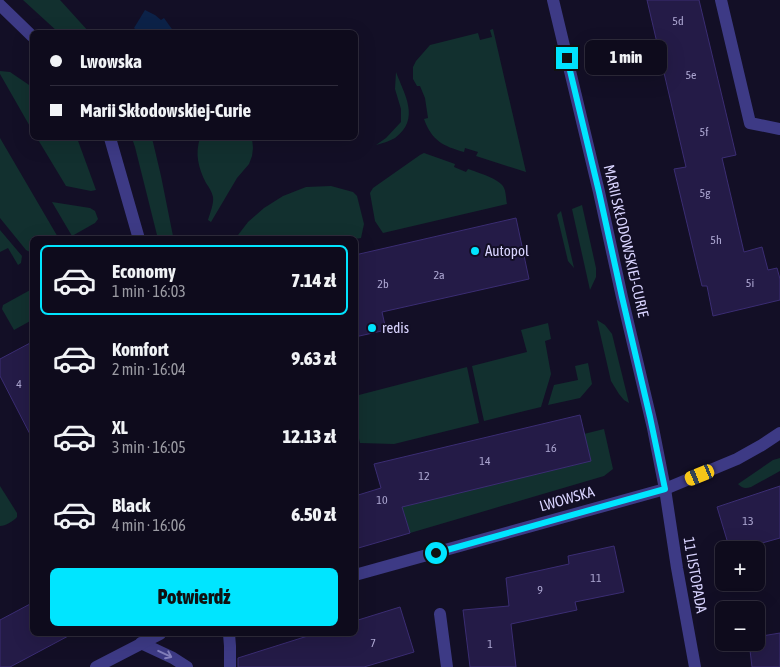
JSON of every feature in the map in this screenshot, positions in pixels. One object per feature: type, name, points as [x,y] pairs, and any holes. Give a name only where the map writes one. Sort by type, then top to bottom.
[{"type":"street","name":"MARII SKŁODOWSKIEJ-CURIE","points":[[553,0],[599,192],[665,489]]},
{"type":"street","points":[[721,0],[750,123],[780,129]]},
{"type":"street","points":[[0,5],[30,34]]},
{"type":"street","points":[[111,140],[138,236]]},
{"type":"street","name":"LWOWSKA","points":[[358,574],[665,489],[737,459],[780,433]]},
{"type":"street","name":"11 LISTOPADA","points":[[665,489],[695,667]]},
{"type":"street","points":[[440,614],[448,667]]},
{"type":"street","points":[[96,667],[156,636]]},
{"type":"street","points":[[229,636],[230,667]]},
{"type":"street","points":[[141,644],[188,667]]},
{"type":"green space","points":[[23,0],[60,0],[87,30],[56,30]]},
{"type":"green space","points":[[493,29],[526,172],[476,156],[478,152],[465,148],[464,152],[439,142],[431,133],[424,119],[428,118],[425,98],[420,86],[417,86],[413,79],[413,67],[416,61],[430,45],[478,33],[480,40],[492,37],[490,30]]},
{"type":"green space","points":[[0,71],[10,72],[30,86],[30,126]]},
{"type":"green space","points":[[396,72],[408,106],[409,115],[407,123],[403,131],[395,138],[376,145],[386,138],[401,122],[401,109],[395,89]]},
{"type":"green space","points":[[0,138],[57,236],[30,236],[30,252],[26,250],[0,218]]},
{"type":"green space","points":[[38,140],[78,140],[96,190],[91,191],[66,186]]},
{"type":"green space","points":[[133,140],[152,140],[173,236],[157,236]]},
{"type":"green space","points":[[200,140],[252,140],[252,156],[249,164],[237,178],[211,222],[208,220],[213,197],[199,166]]},
{"type":"green space","points":[[424,153],[455,164],[454,167],[466,172],[468,169],[488,176],[498,182],[505,190],[507,204],[383,233],[375,221],[370,193],[373,188]]},
{"type":"green space","points":[[331,186],[353,192],[357,196],[364,224],[361,238],[358,238],[358,236],[237,236],[248,222],[264,208],[283,196],[306,187]]},
{"type":"green space","points":[[52,202],[90,208],[95,211],[98,219],[95,223],[72,236]]},
{"type":"green space","points":[[582,205],[596,268],[596,277],[590,290],[572,209]]},
{"type":"green space","points":[[561,211],[574,268],[568,261],[557,215]]},
{"type":"green space","points":[[0,230],[22,256],[21,263],[18,265],[8,248],[0,252]]},
{"type":"green space","points":[[30,290],[30,321],[14,330],[2,309],[3,305]]},
{"type":"green space","points":[[597,320],[605,325],[612,334],[629,403],[619,394],[611,381]]},
{"type":"green space","points":[[548,323],[551,339],[545,341],[551,374],[541,407],[484,421],[472,366],[527,352],[521,330]]},
{"type":"green space","points":[[588,363],[592,384],[580,398],[548,405],[554,385],[578,380],[575,366]]},
{"type":"green space","points":[[467,367],[479,423],[394,444],[360,443],[358,435],[358,395]]},
{"type":"green space","points":[[604,429],[613,469],[604,476],[410,533],[402,507],[584,434]]},
{"type":"green space","points":[[780,458],[780,471],[751,487],[744,488],[738,484],[773,460]]},
{"type":"green space","points":[[0,486],[17,513],[17,517],[9,523],[0,526]]},
{"type":"water","points":[[145,10],[161,20],[164,18],[173,30],[136,30],[134,28]]},
{"type":"building","points":[[647,0],[699,0],[736,155],[722,158],[744,252],[762,247],[768,270],[777,268],[780,279],[780,300],[713,316],[707,286],[702,286],[674,169],[686,167]]},
{"type":"building","points":[[516,218],[529,279],[382,312],[386,330],[358,336],[358,254]]},
{"type":"building","points":[[30,343],[30,434],[0,376],[0,359]]},
{"type":"building","points":[[580,415],[591,461],[402,507],[410,533],[358,548],[358,495],[381,488],[374,464]]},
{"type":"building","points":[[780,486],[780,538],[765,542],[727,541],[717,507]]},
{"type":"building","points":[[614,546],[624,592],[575,602],[577,610],[511,624],[516,667],[470,667],[463,610],[509,606],[506,578],[569,564],[568,556]]},
{"type":"building","points":[[30,604],[30,636],[68,636],[10,667],[0,667],[0,620]]},
{"type":"building","points":[[400,607],[414,652],[364,667],[238,667],[238,658],[308,636],[358,636],[358,620]]},
{"type":"building","points":[[780,633],[780,667],[752,667],[750,651],[765,651],[765,636]]},
{"type":"place","name":"Autopol","points":[[475,251]]},
{"type":"place","name":"redis","points":[[372,328]]},
{"type":"route","points":[[436,553],[665,489],[567,58]]}]
